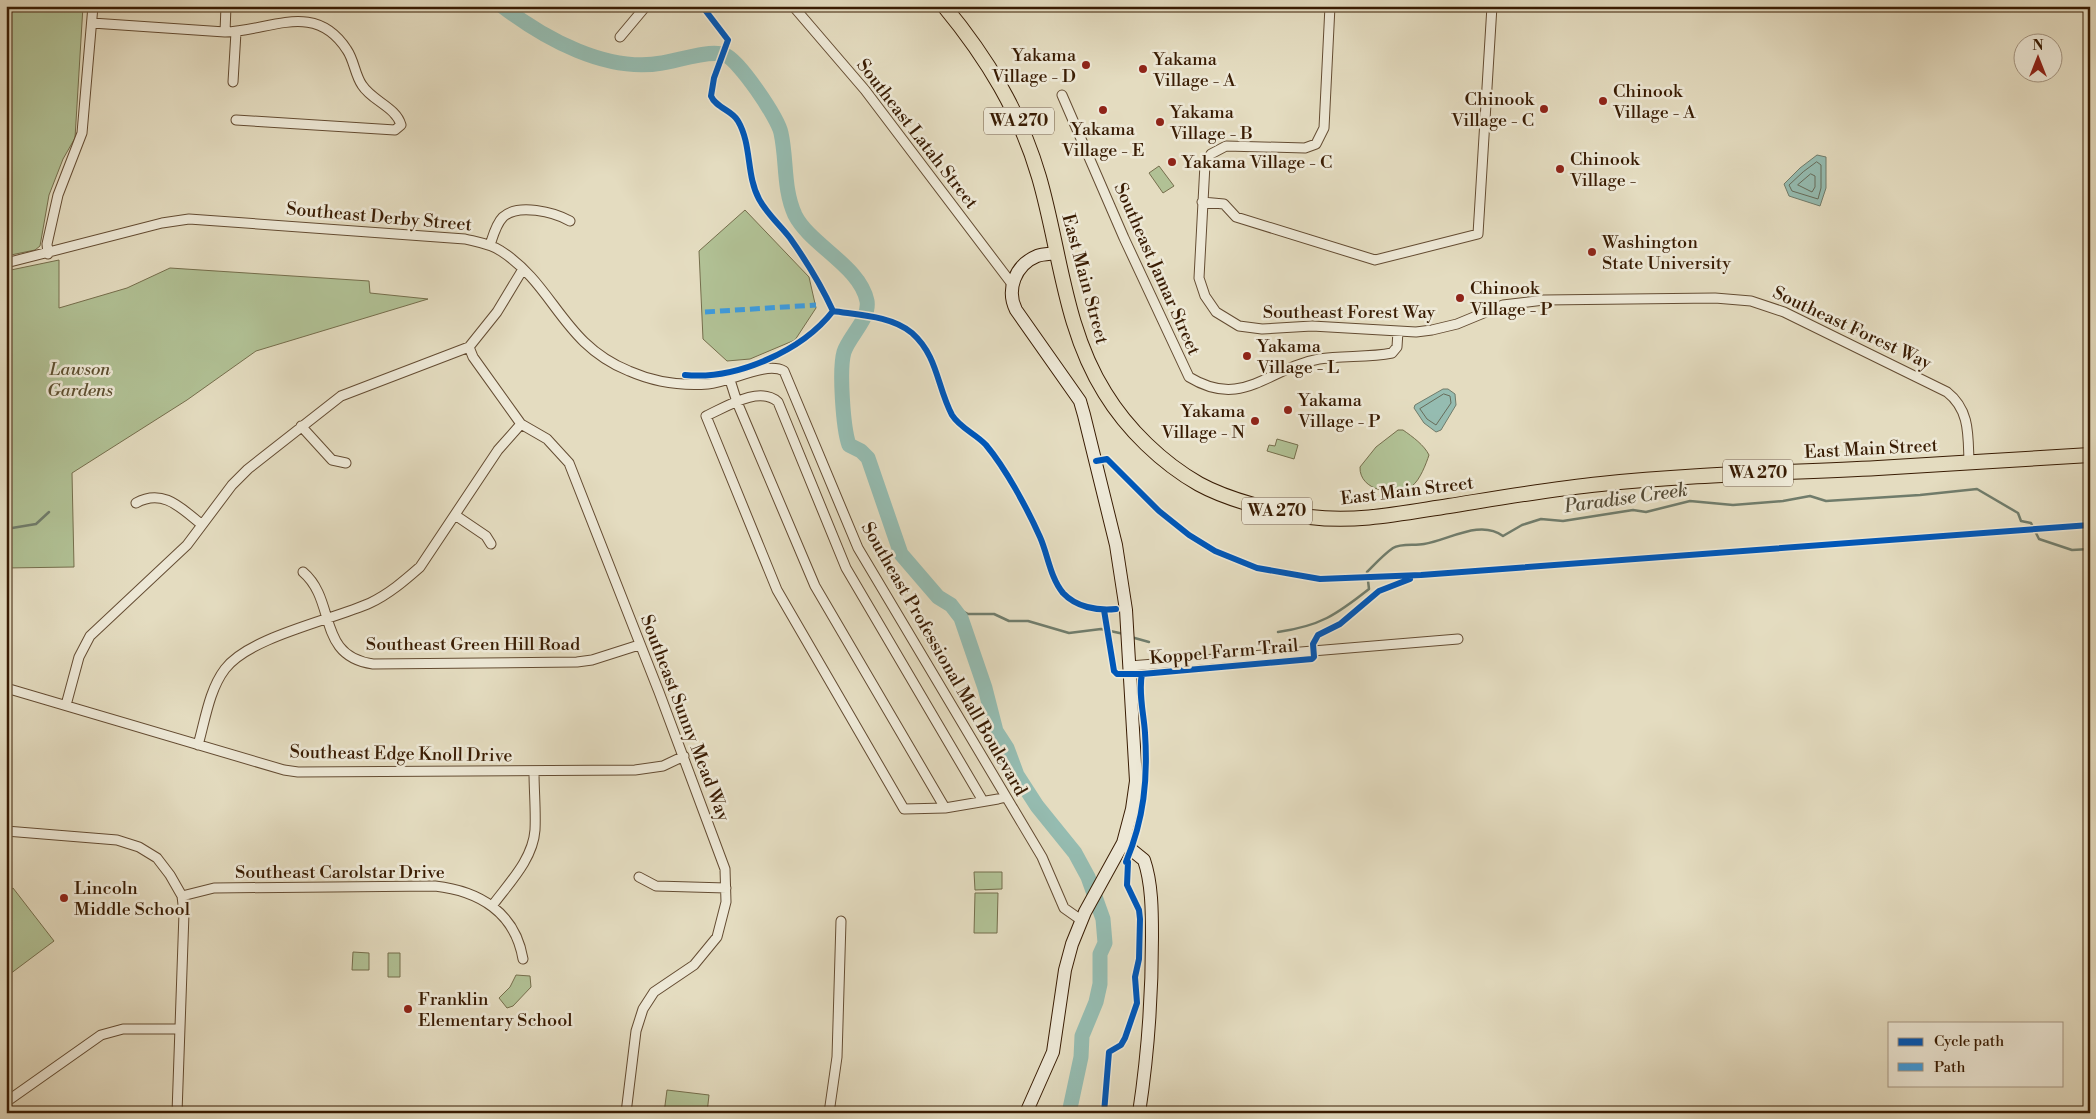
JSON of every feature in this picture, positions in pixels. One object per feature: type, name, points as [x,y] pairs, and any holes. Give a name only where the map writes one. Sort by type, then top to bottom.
[{"type":"main road","name":"East Main Street","points":[[944,6],[994,74],[1018,118],[1039,177],[1070,309],[1084,353],[1105,394],[1136,434],[1165,460],[1200,485],[1258,506],[1284,513],[1312,518],[1364,518],[1544,491],[1628,481],[2090,455]]},
{"type":"street","points":[[48,254],[47,244],[58,195],[82,133],[93,6]]},
{"type":"street","points":[[225,32],[226,6]]},
{"type":"street","points":[[620,37],[646,6]]},
{"type":"street","name":"Southeast Latah Street","points":[[793,6],[866,90],[1012,284]]},
{"type":"street","name":"Southeast Forest Way","points":[[1330,6],[1324,128],[1316,144],[1305,148],[1226,146],[1216,150],[1205,164],[1199,278],[1202,290],[1209,304],[1225,319],[1250,328],[1312,326],[1416,332],[1447,328],[1503,305],[1544,300],[1715,298],[1761,303],[1793,316],[1947,392],[1958,403],[1966,417],[1969,462]]},
{"type":"street","points":[[1202,202],[1224,204],[1236,218],[1374,260],[1478,234],[1492,6]]},
{"type":"street","points":[[92,23],[236,32],[286,21],[303,21],[331,31],[348,52],[361,84],[369,94],[399,118],[401,125],[395,130],[236,120]]},
{"type":"street","points":[[233,82],[236,32]]},
{"type":"street","name":"Southeast Jamar Street","points":[[1062,94],[1124,238],[1181,364],[1189,377],[1205,387],[1224,391],[1244,388],[1318,359],[1392,353],[1397,347],[1398,331]]},
{"type":"street","points":[[490,245],[502,217],[511,212],[521,210],[559,215],[570,221]]},
{"type":"street","name":"Southeast Derby Street","points":[[6,263],[48,254],[162,223],[189,219],[465,239],[490,245],[501,250],[535,280],[572,331],[588,348],[610,362],[637,374],[671,383],[709,384],[730,380]]},
{"type":"street","points":[[1026,1113],[1053,1052],[1065,970],[1083,916],[1123,843],[1132,809],[1136,781],[1127,622],[1116,545],[1084,415],[1080,401],[1016,310],[1011,296],[1012,284],[1018,271],[1026,263],[1037,256],[1057,253]]},
{"type":"street","points":[[66,705],[79,657],[90,636],[187,545],[201,524],[237,480],[301,426],[341,396],[469,347],[497,312],[523,269]]},
{"type":"street","name":"Southeast Sunny Mead Way","points":[[469,347],[473,357],[521,424],[547,439],[569,463],[684,756],[725,869],[724,916],[717,937],[694,965],[654,992],[643,1009],[636,1031],[626,1113]]},
{"type":"street","name":"Southeast Professional Mall Boulevard","points":[[730,380],[771,367],[784,371],[858,548],[1042,856],[1064,908],[1083,916]]},
{"type":"street","points":[[730,380],[737,402],[815,586],[945,808]]},
{"type":"street","points":[[984,801],[846,568],[778,402],[771,396],[760,395],[737,402],[706,416],[773,580],[904,808],[945,808],[984,801],[1006,797]]},
{"type":"street","points":[[198,745],[217,682],[225,668],[240,655],[258,645],[370,603],[406,580],[420,567],[498,450],[521,424]]},
{"type":"street","points":[[301,426],[332,460],[346,464]]},
{"type":"street","points":[[136,503],[152,496],[163,497],[170,500],[201,524]]},
{"type":"street","points":[[456,515],[486,536],[491,544]]},
{"type":"street","name":"Southeast Green Hill Road","points":[[303,572],[312,580],[334,639],[346,655],[358,662],[373,664],[577,662],[592,660],[639,645]]},
{"type":"street","points":[[1130,666],[1458,640]]},
{"type":"street","name":"Southeast Edge Knoll Drive","points":[[6,688],[284,770],[298,772],[534,772],[650,769],[684,756]]},
{"type":"street","points":[[492,906],[519,870],[530,851],[535,831],[534,772]]},
{"type":"street","points":[[6,831],[128,843],[156,858],[170,875],[182,896],[184,913],[178,1029],[177,1113]]},
{"type":"street","points":[[1123,843],[1144,860],[1151,916],[1150,1024],[1139,1113]]},
{"type":"street","points":[[639,877],[656,886],[726,888]]},
{"type":"street","name":"Southeast Carolstar Drive","points":[[182,896],[214,888],[435,886],[456,889],[475,895],[492,906],[514,930],[520,941],[523,958]]},
{"type":"street","points":[[829,1113],[837,1057],[841,922]]},
{"type":"street","points":[[6,1102],[101,1035],[123,1028],[178,1029]]},
{"type":"green space","points":[[6,6],[83,6],[75,138],[63,159],[49,195],[40,246],[35,250],[6,256]]},
{"type":"green space","points":[[1159,166],[1174,186],[1163,193],[1149,173]]},
{"type":"green space","points":[[745,210],[809,277],[816,308],[795,340],[750,359],[727,361],[703,339],[699,251]]},
{"type":"green space","name":"Lawson Gardens","points":[[59,260],[59,308],[127,288],[170,268],[369,281],[370,293],[428,299],[256,351],[187,400],[72,473],[74,567],[6,568],[6,271]]},
{"type":"green space","points":[[1398,430],[1403,430],[1414,438],[1429,455],[1420,476],[1412,486],[1397,491],[1379,490],[1365,482],[1361,475],[1360,467],[1376,447]]},
{"type":"green space","points":[[1277,439],[1298,445],[1294,459],[1267,451],[1269,445],[1275,446]]},
{"type":"green space","points":[[974,872],[1002,872],[1002,889],[975,890]]},
{"type":"green space","points":[[13,888],[54,941],[6,977],[6,893]]},
{"type":"green space","points":[[975,893],[998,893],[997,933],[974,933]]},
{"type":"green space","points":[[353,952],[369,953],[369,970],[352,970]]},
{"type":"green space","points":[[388,953],[400,953],[400,977],[388,977]]},
{"type":"green space","points":[[516,975],[530,976],[531,987],[513,1006],[507,1008],[499,998],[510,987]]},
{"type":"green space","points":[[667,1090],[709,1095],[707,1113],[664,1113]]},
{"type":"water","points":[[1817,155],[1826,157],[1826,188],[1820,206],[1789,196],[1784,184]]},
{"type":"water","points":[[1443,389],[1448,389],[1455,394],[1456,405],[1441,430],[1436,432],[1424,423],[1414,408],[1415,405]]},
{"type":"waterway","points":[[502,6],[557,41],[578,51],[620,63],[641,65],[662,63],[711,53],[725,55],[731,59],[757,90],[773,115],[781,133],[787,185],[795,215],[802,226],[845,266],[863,288],[867,308],[862,321],[844,352],[842,371],[842,398],[849,445],[861,451],[868,458],[901,554],[938,597],[951,605],[961,618],[985,688],[996,731],[1007,748],[1017,775],[1037,806],[1075,853],[1088,877],[1103,919],[1105,943],[1100,954],[1100,984],[1096,1002],[1082,1036],[1081,1057],[1069,1113]]},
{"type":"waterway","name":"Paradise Creek","points":[[1278,632],[1317,623],[1347,606],[1369,589],[1367,572],[1396,546],[1434,542],[1474,530],[1494,531],[1503,536],[1522,525],[1541,519],[1563,521],[1633,510],[1646,512],[1690,501],[1733,505],[1783,501],[1810,496],[1826,501],[1977,489],[2018,513],[2021,521],[2031,523],[2039,539],[2072,550],[2090,549]]},
{"type":"waterway","points":[[6,529],[36,524],[49,512]]},
{"type":"waterway","name":"Paradise Creek","points":[[951,605],[968,614],[994,614],[1009,621],[1028,621],[1069,633],[1101,629],[1124,634]]},
{"type":"waterway","name":"Paradise Creek","points":[[1131,637],[1149,642]]},
{"type":"marked path","points":[[705,312],[816,305]]},
{"type":"cycle path","points":[[702,6],[728,40],[714,78],[711,96],[716,103],[732,114],[738,121],[745,140],[752,180],[759,199],[802,256],[819,283],[833,311],[875,317],[895,323],[904,327],[921,342],[932,362],[947,404],[955,420],[986,445],[1016,489],[1040,537],[1052,573],[1063,593],[1080,605],[1102,609],[1116,609]]},
{"type":"cycle path","points":[[685,375],[725,373],[766,360],[804,339],[833,311]]},
{"type":"cycle path","points":[[1096,461],[1107,459],[1159,511],[1189,535],[1215,551],[1257,568],[1320,579],[1421,575],[2090,525]]},
{"type":"cycle path","name":"Koppel Farm Trail","points":[[1104,610],[1114,671],[1117,674],[1142,674],[1312,659],[1314,657],[1313,644],[1318,635],[1340,624],[1379,591],[1410,579]]},
{"type":"cycle path","points":[[1104,1113],[1109,1052],[1121,1045],[1137,1003],[1135,977],[1139,959],[1140,919],[1139,910],[1127,885],[1128,862],[1126,862],[1141,814],[1145,783],[1142,674]]},
{"type":"place","name":"Yakama Village - D","points":[[1086,65]]},
{"type":"place","name":"Yakama Village - A","points":[[1143,69]]},
{"type":"place","name":"Chinook Village - A","points":[[1603,101]]},
{"type":"place","name":"Chinook Village - C","points":[[1544,109]]},
{"type":"place","name":"Yakama Village - E","points":[[1103,110]]},
{"type":"place","name":"Yakama Village - B","points":[[1160,122]]},
{"type":"place","name":"Yakama Village - C","points":[[1172,162]]},
{"type":"place","name":"Chinook Village -","points":[[1560,169]]},
{"type":"place","name":"Washington State University","points":[[1592,252]]},
{"type":"place","name":"Chinook Village - P","points":[[1460,298]]},
{"type":"place","name":"Yakama Village - L","points":[[1247,356]]},
{"type":"place","name":"Yakama Village - P","points":[[1288,410]]},
{"type":"place","name":"Yakama Village - N","points":[[1255,421]]},
{"type":"place","name":"Lincoln Middle School","points":[[64,898]]},
{"type":"place","name":"Franklin Elementary School","points":[[408,1009]]}]
